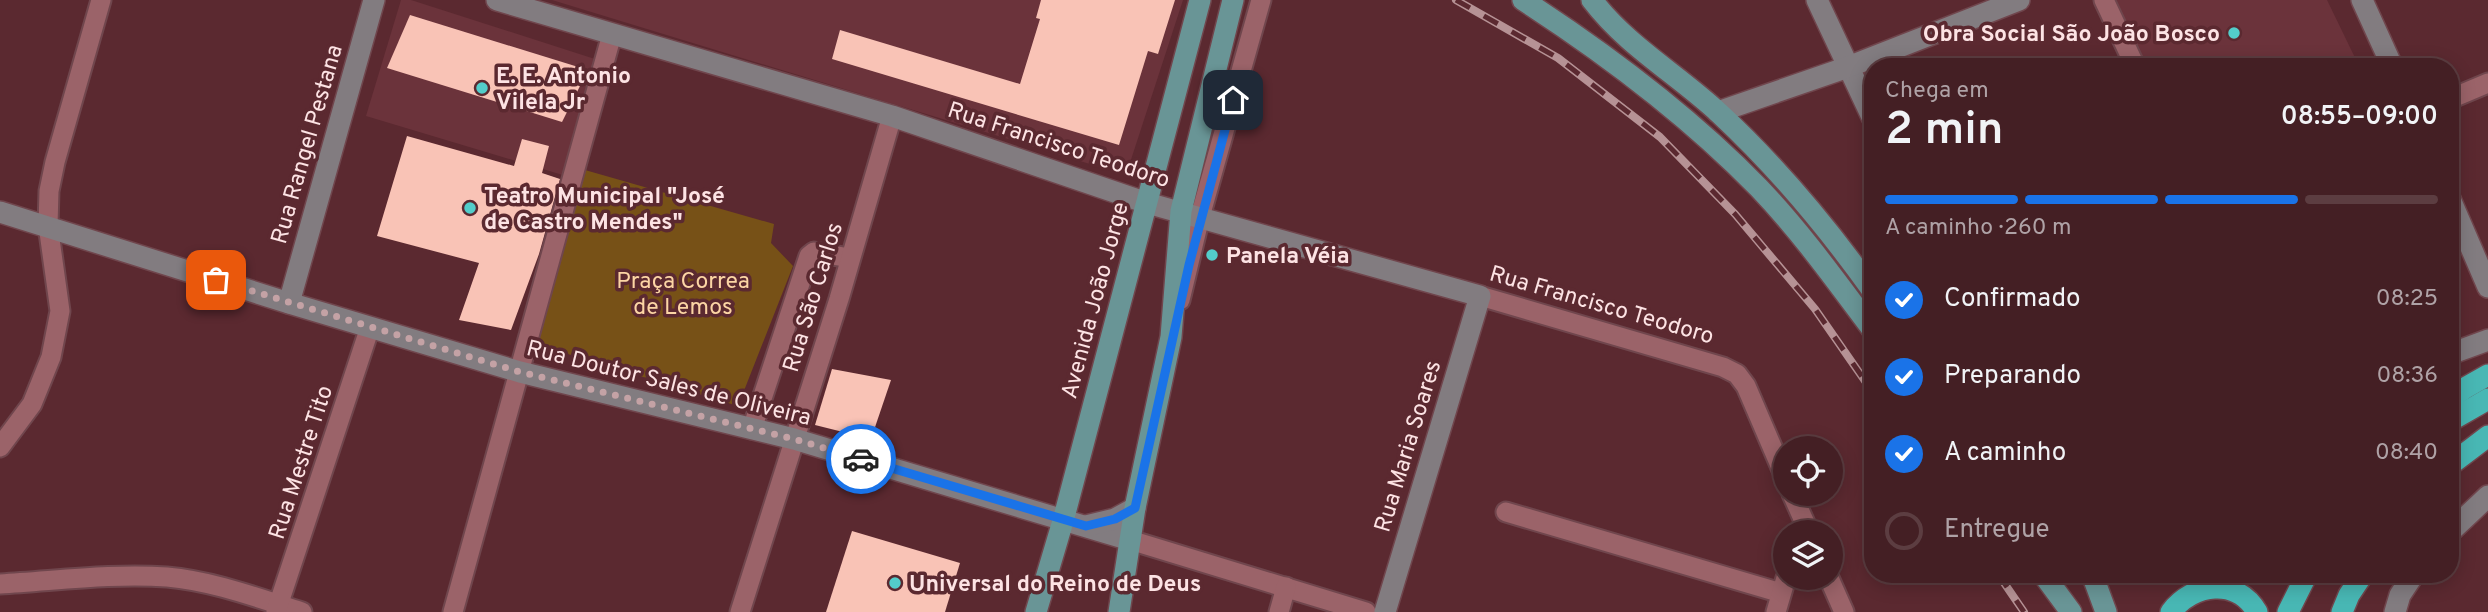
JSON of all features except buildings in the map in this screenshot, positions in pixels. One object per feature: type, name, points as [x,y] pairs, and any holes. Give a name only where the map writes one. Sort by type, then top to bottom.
[{"type":"highway","points":[[2459,393],[2488,375]]},
{"type":"highway","points":[[2459,416],[2488,398]]},
{"type":"highway","points":[[2459,460],[2488,436]]},
{"type":"highway","points":[[2459,462],[2488,447]]},
{"type":"highway","points":[[2288,612],[2302,583]]},
{"type":"highway","points":[[2342,612],[2357,583]]},
{"type":"highway","points":[[2171,612],[2180,600],[2199,589],[2219,587],[2239,593],[2253,604],[2258,612]]},
{"type":"main road","name":"Avenida João Jorge","points":[[1036,612],[1063,521],[1200,0]]},
{"type":"main road","points":[[1119,612],[1135,508],[1171,337],[1191,214],[1233,0]]},
{"type":"main road","points":[[1523,0],[1638,79],[1711,141],[1814,250],[1864,318]]},
{"type":"main road","points":[[1592,0],[1625,38],[1718,112],[1799,197],[1864,279]]},
{"type":"main road","points":[[2050,583],[2071,612]]},
{"type":"main road","points":[[2097,583],[2106,612]]},
{"type":"street","points":[[0,447],[32,404],[51,357],[60,312],[47,225],[49,191],[101,0]]},
{"type":"street","name":"Rua Rangel Pestana","points":[[289,303],[374,0]]},
{"type":"street","name":"Rua Francisco Teodoro","points":[[497,0],[892,116],[1147,203],[1723,367],[1737,374],[1746,386],[1773,449]]},
{"type":"street","points":[[1191,214],[1261,0]]},
{"type":"street","points":[[1817,0],[1864,100]]},
{"type":"street","points":[[1871,58],[2019,0]]},
{"type":"street","points":[[2104,0],[2131,58]]},
{"type":"street","points":[[2362,0],[2388,58]]},
{"type":"street","points":[[453,612],[612,34]]},
{"type":"street","points":[[1718,112],[1864,61]]},
{"type":"street","points":[[2459,95],[2488,83]]},
{"type":"street","name":"Rua São Carlos","points":[[740,612],[892,116]]},
{"type":"street","name":"Rua Doutor Sales de Oliveira","points":[[0,212],[520,372],[794,439],[1366,612]]},
{"type":"street","points":[[2459,220],[2488,287]]},
{"type":"street","points":[[752,429],[809,256],[814,252],[850,258]]},
{"type":"street","name":"Rua Maria Soares","points":[[1385,612],[1480,296]]},
{"type":"street","name":"Rua Mestre Tito","points":[[277,608],[370,327]]},
{"type":"street","points":[[2459,351],[2488,340]]},
{"type":"street","points":[[2459,523],[2488,496]]},
{"type":"street","points":[[1086,526],[1115,519],[1135,508]]},
{"type":"street","points":[[1506,512],[1781,594]]},
{"type":"street","points":[[0,584],[135,576],[167,577],[201,582],[277,608],[302,612]]},
{"type":"street","points":[[2395,612],[2400,595],[2408,583]]},
{"type":"street","points":[[1279,612],[1286,587]]},
{"type":"street","points":[[1834,590],[1844,612]]},
{"type":"shaded area","name":"E. E. Antonio Vilela Jr","points":[[401,0],[411,0],[598,60],[566,176],[366,116]]},
{"type":"shaded area","points":[[552,0],[1183,0],[1126,175]]},
{"type":"shaded area","name":"Obra Social São João Bosco","points":[[2111,0],[2327,0],[2355,58],[2137,58]]},
{"type":"green space","name":"Praça Correa de Lemos","points":[[585,170],[774,224],[771,243],[793,266],[738,406],[535,344]]},
{"type":"railway","points":[[1456,0],[1558,58],[1660,137],[1735,214],[1815,309],[1864,379]]},
{"type":"railway","points":[[2004,583],[2024,612]]},
{"type":"way so far","points":[[216,280],[520,372],[794,439],[861,459]]},
{"type":"place","name":"Obra Social São João Bosco","points":[[2234,33]]},
{"type":"place","name":"E. E. Antonio Vilela Jr","points":[[482,88]]},
{"type":"place","name":"Teatro Municipal \"José de Castro Mendes\"","points":[[470,208]]},
{"type":"place","name":"Panela Véia","points":[[1212,255]]},
{"type":"place","name":"Universal do Reino de Deus","points":[[895,583]]},
{"type":"route","points":[[861,459],[1086,526],[1115,519],[1135,508],[1171,337],[1200,217],[1233,100]]}]
